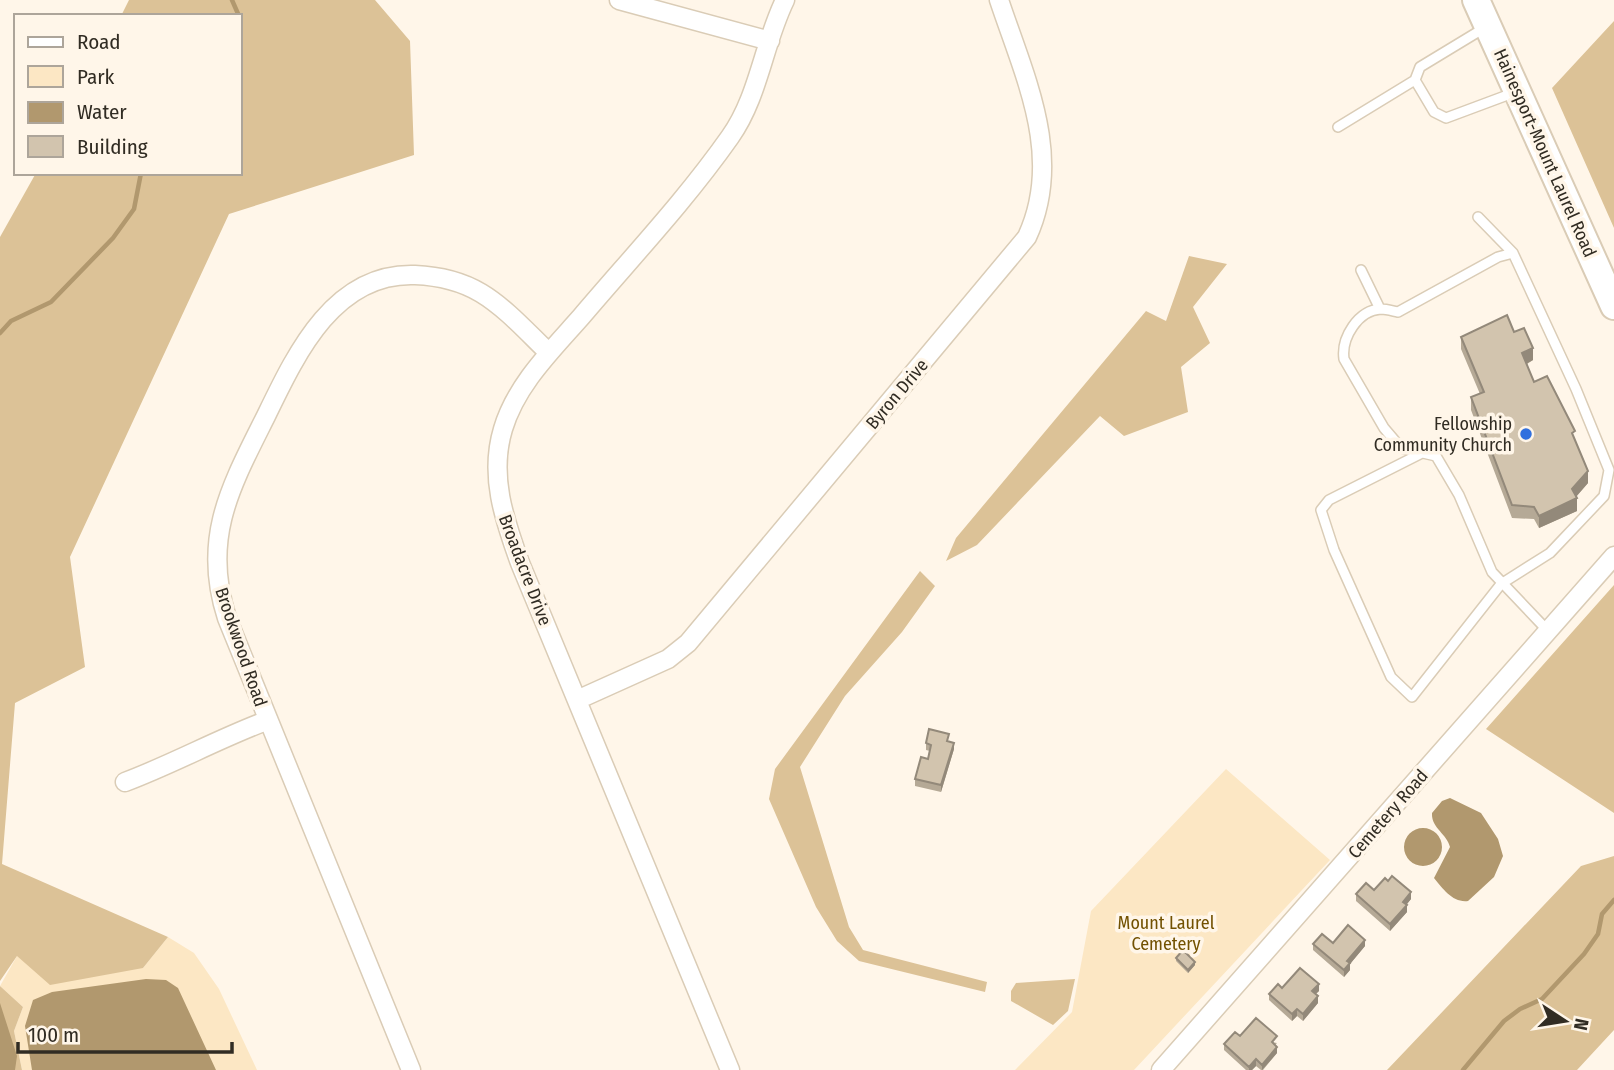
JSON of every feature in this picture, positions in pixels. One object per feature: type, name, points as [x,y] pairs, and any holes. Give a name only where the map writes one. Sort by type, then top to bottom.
[{"type":"main road","name":"Hainesport-Mount Laurel Road","points":[[1476,0],[1614,306]]},
{"type":"street","points":[[619,0],[770,41]]},
{"type":"street","name":"Broadacre Drive","points":[[730,1070],[512,542],[499,499],[497,476],[502,431],[510,409],[549,353],[687,194],[730,137],[752,95],[785,0]]},
{"type":"street","name":"Byron Drive","points":[[577,700],[647,670],[668,659],[688,643],[1027,237],[1042,198],[1042,137],[999,0]]},
{"type":"street","name":"Brookwood Road","points":[[411,1070],[266,720],[220,598],[215,555],[217,534],[230,492],[277,392],[322,319],[352,292],[370,282],[389,276],[428,275],[465,285],[481,293],[549,353]]},
{"type":"street","name":"Cemetery Road","points":[[1161,1070],[1614,556]]},
{"type":"street","points":[[125,782],[164,768],[184,754],[266,720]]},
{"type":"lane","points":[[1338,127],[1415,80],[1420,67],[1488,26]]},
{"type":"lane","points":[[1415,80],[1434,112],[1447,118],[1517,91]]},
{"type":"lane","points":[[1422,453],[1329,500],[1321,510],[1334,550],[1391,677],[1412,697],[1502,584],[1550,553],[1604,496],[1609,470],[1577,389],[1513,253],[1478,217]]},
{"type":"lane","points":[[1513,253],[1498,257],[1398,312],[1380,309],[1353,326],[1345,337],[1343,359],[1384,428],[1401,448],[1436,456],[1458,495],[1492,572],[1548,631]]},
{"type":"lane","points":[[1362,270],[1380,309]]},
{"type":"green space","name":"Mount Laurel Cemetery","points":[[1226,769],[1330,860],[1134,1070],[1015,1070],[1072,1012],[1091,911]]},
{"type":"green space","points":[[168,937],[194,953],[219,989],[257,1070],[22,1070],[14,1031],[23,1007],[0,986],[17,956],[143,968]]},
{"type":"shaded area","points":[[129,0],[375,0],[410,41],[414,155],[229,214],[70,557],[85,667],[15,703],[2,864],[168,937],[143,968],[50,985],[17,956],[0,981],[0,237],[35,175],[242,175],[242,14],[122,14]]},
{"type":"shaded area","points":[[1614,21],[1614,228],[1552,88]]},
{"type":"shaded area","points":[[1189,256],[1227,264],[1193,307],[1210,343],[1181,367],[1188,412],[1124,436],[1100,416],[977,545],[946,561],[956,538],[1146,311],[1166,321]]},
{"type":"shaded area","points":[[920,571],[935,586],[902,632],[845,696],[800,767],[849,927],[863,950],[987,982],[985,992],[859,961],[837,941],[816,907],[769,799],[775,769]]},
{"type":"shaded area","points":[[1614,585],[1614,813],[1486,729]]},
{"type":"shaded area","points":[[1614,856],[1614,1030],[1577,1070],[1387,1070],[1581,866]]},
{"type":"shaded area","points":[[1075,979],[1068,1011],[1053,1025],[1011,1001],[1011,991],[1016,983]]},
{"type":"shaded area","points":[[0,986],[23,1007],[14,1031],[22,1070],[0,1070]]},
{"type":"water","points":[[1450,798],[1481,813],[1498,839],[1503,856],[1494,877],[1468,901],[1453,898],[1434,878],[1450,847],[1434,823],[1432,813],[1442,801]]},
{"type":"water","points":[[1423,828],[1437,833],[1442,847],[1437,861],[1423,866],[1409,861],[1404,847],[1409,833]]},
{"type":"water","points":[[146,979],[166,980],[178,988],[216,1070],[32,1070],[25,1026],[33,1000],[52,992]]},
{"type":"water","points":[[0,1003],[17,1056],[15,1070],[0,1070]]},
{"type":"building","name":"Fellowship Community Church","points":[[1507,315],[1514,332],[1524,328],[1533,348],[1522,353],[1534,382],[1547,376],[1575,431],[1572,433],[1588,471],[1572,489],[1577,498],[1539,516],[1534,507],[1512,505],[1471,397],[1484,392],[1461,337]]},
{"type":"building","points":[[929,729],[949,734],[947,741],[954,743],[941,785],[915,779],[921,757],[928,759],[931,745],[926,743]]},
{"type":"building","points":[[1392,876],[1411,892],[1403,902],[1407,905],[1390,924],[1356,894],[1366,883],[1374,890],[1385,878],[1388,881]]},
{"type":"building","points":[[1348,925],[1365,940],[1347,961],[1350,963],[1344,970],[1313,944],[1322,934],[1333,943]]},
{"type":"building","points":[[1183,950],[1195,962],[1188,970],[1176,958]]},
{"type":"building","points":[[1300,968],[1319,984],[1312,991],[1318,996],[1303,1014],[1297,1009],[1292,1014],[1269,994],[1278,984],[1282,988]]},
{"type":"building","points":[[1256,1018],[1277,1036],[1272,1042],[1277,1047],[1262,1065],[1256,1059],[1249,1067],[1224,1044],[1235,1032],[1240,1036]]},
{"type":"waterway","points":[[232,0],[238,14]]},
{"type":"waterway","points":[[0,333],[11,321],[51,302],[113,238],[134,209],[141,175]]},
{"type":"waterway","points":[[1463,1070],[1504,1021],[1520,1009],[1542,999],[1584,954],[1598,934],[1602,914],[1614,900]]},
{"type":"place","name":"Fellowship Community Church","points":[[1526,434]]}]
